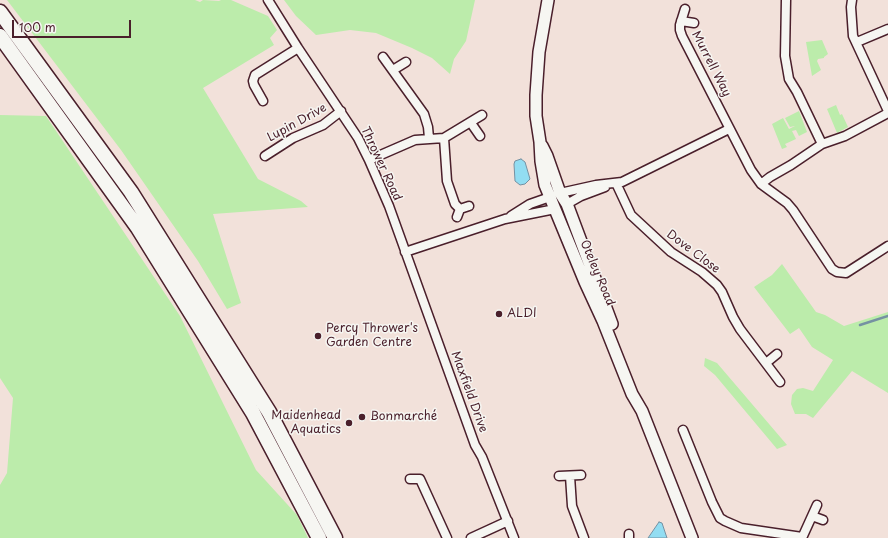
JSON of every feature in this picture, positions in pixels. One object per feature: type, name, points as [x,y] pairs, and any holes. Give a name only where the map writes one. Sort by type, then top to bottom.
[{"type":"highway","points":[[0,12],[135,198],[269,412],[334,538]]},
{"type":"highway","points":[[0,36],[138,228],[253,412],[319,538]]},
{"type":"main road","name":"Oteley Road","points":[[548,0],[539,52],[536,95],[536,116],[545,185],[585,282],[603,321],[632,394],[642,411]]},
{"type":"main road","name":"Oteley Road","points":[[540,142],[547,156],[560,193],[567,204],[637,392],[642,411],[692,538]]},
{"type":"main road","points":[[550,197],[560,193]]},
{"type":"main road","points":[[554,209],[567,204]]},
{"type":"main road","points":[[671,484],[683,502],[699,538]]},
{"type":"street","name":"Thrower Road","points":[[268,0],[358,138],[389,206],[405,252]]},
{"type":"street","points":[[786,0],[785,56],[789,79],[797,92],[822,144]]},
{"type":"street","points":[[761,184],[822,144],[845,136],[888,112],[853,36],[851,8],[852,0]]},
{"type":"street","name":"Murrell Way","points":[[685,9],[681,21],[680,30],[682,36],[751,170],[761,184],[793,210],[829,265],[837,272],[846,273],[888,246]]},
{"type":"street","points":[[681,21],[694,23]]},
{"type":"street","points":[[857,42],[888,29]]},
{"type":"street","points":[[263,102],[254,85],[253,81],[255,75],[298,48]]},
{"type":"street","points":[[383,57],[424,114],[428,127],[429,138]]},
{"type":"street","points":[[393,70],[406,62]]},
{"type":"street","name":"Lupin Drive","points":[[265,156],[293,138],[323,125],[341,112]]},
{"type":"street","points":[[369,160],[416,140],[444,138],[482,116]]},
{"type":"street","points":[[470,124],[480,136]]},
{"type":"street","points":[[567,204],[581,196],[626,180],[729,129]]},
{"type":"street","points":[[444,138],[447,181],[455,204],[459,213],[470,206]]},
{"type":"street","points":[[560,193],[596,185],[613,184]]},
{"type":"street","name":"Dove Close","points":[[613,184],[631,215],[671,252],[698,269],[717,285],[737,323],[780,382]]},
{"type":"street","points":[[507,218],[530,204],[550,197]]},
{"type":"street","points":[[405,252],[507,218],[554,209]]},
{"type":"street","name":"Maxfield Drive","points":[[405,252],[475,445],[482,457],[514,538]]},
{"type":"street","points":[[766,363],[777,354]]},
{"type":"street","points":[[683,430],[712,502],[720,518],[725,521],[741,528],[802,537],[817,506]]},
{"type":"street","points":[[686,438],[695,435]]},
{"type":"street","points":[[410,479],[420,475],[446,538]]},
{"type":"street","points":[[559,476],[581,475]]},
{"type":"street","points":[[570,476],[572,506],[584,538]]},
{"type":"street","points":[[812,516],[823,520]]},
{"type":"street","points":[[471,538],[508,521]]},
{"type":"green space","points":[[7,0],[195,0],[200,2],[203,0],[231,0],[268,16],[277,30],[270,38],[274,45],[203,88],[258,179],[301,201],[308,207],[213,214],[241,303],[227,309],[198,261],[121,150]]},
{"type":"green space","points":[[284,0],[475,0],[466,41],[454,59],[450,74],[432,58],[376,33],[350,30],[316,35],[296,16]]},
{"type":"green space","points":[[822,40],[828,54],[824,58],[818,59],[817,61],[821,70],[812,76],[806,42]]},
{"type":"green space","points":[[836,105],[840,115],[842,114],[848,127],[837,133],[827,109]]},
{"type":"green space","points":[[799,111],[807,132],[799,136],[796,130],[792,131],[796,139],[785,144],[787,147],[782,149],[772,124],[783,118],[789,129],[795,126],[790,127],[785,118]]},
{"type":"green space","points":[[0,115],[46,116],[180,316],[256,470],[297,515],[308,538],[0,538],[0,485],[7,473],[13,398],[0,378]]},
{"type":"green space","points":[[782,264],[816,312],[825,315],[844,326],[888,312],[888,393],[852,371],[813,418],[806,414],[795,414],[791,404],[792,395],[797,389],[803,388],[813,391],[833,360],[812,347],[799,328],[790,334],[754,287],[772,275]]},
{"type":"green space","points":[[705,358],[717,363],[787,445],[777,449],[715,375],[704,366]]},
{"type":"water","points":[[521,159],[525,162],[530,179],[525,184],[520,185],[515,181],[514,164],[515,161]]},
{"type":"water","points":[[659,522],[662,523],[667,538],[648,538]]},
{"type":"waterway","points":[[860,325],[888,316]]},
{"type":"place","name":"ALDI","points":[[499,314]]},
{"type":"place","name":"Percy Thrower's Garden Centre","points":[[318,336]]},
{"type":"place","name":"Bonmarché","points":[[362,417]]},
{"type":"place","name":"Maidenhead Aquatics","points":[[349,423]]}]
